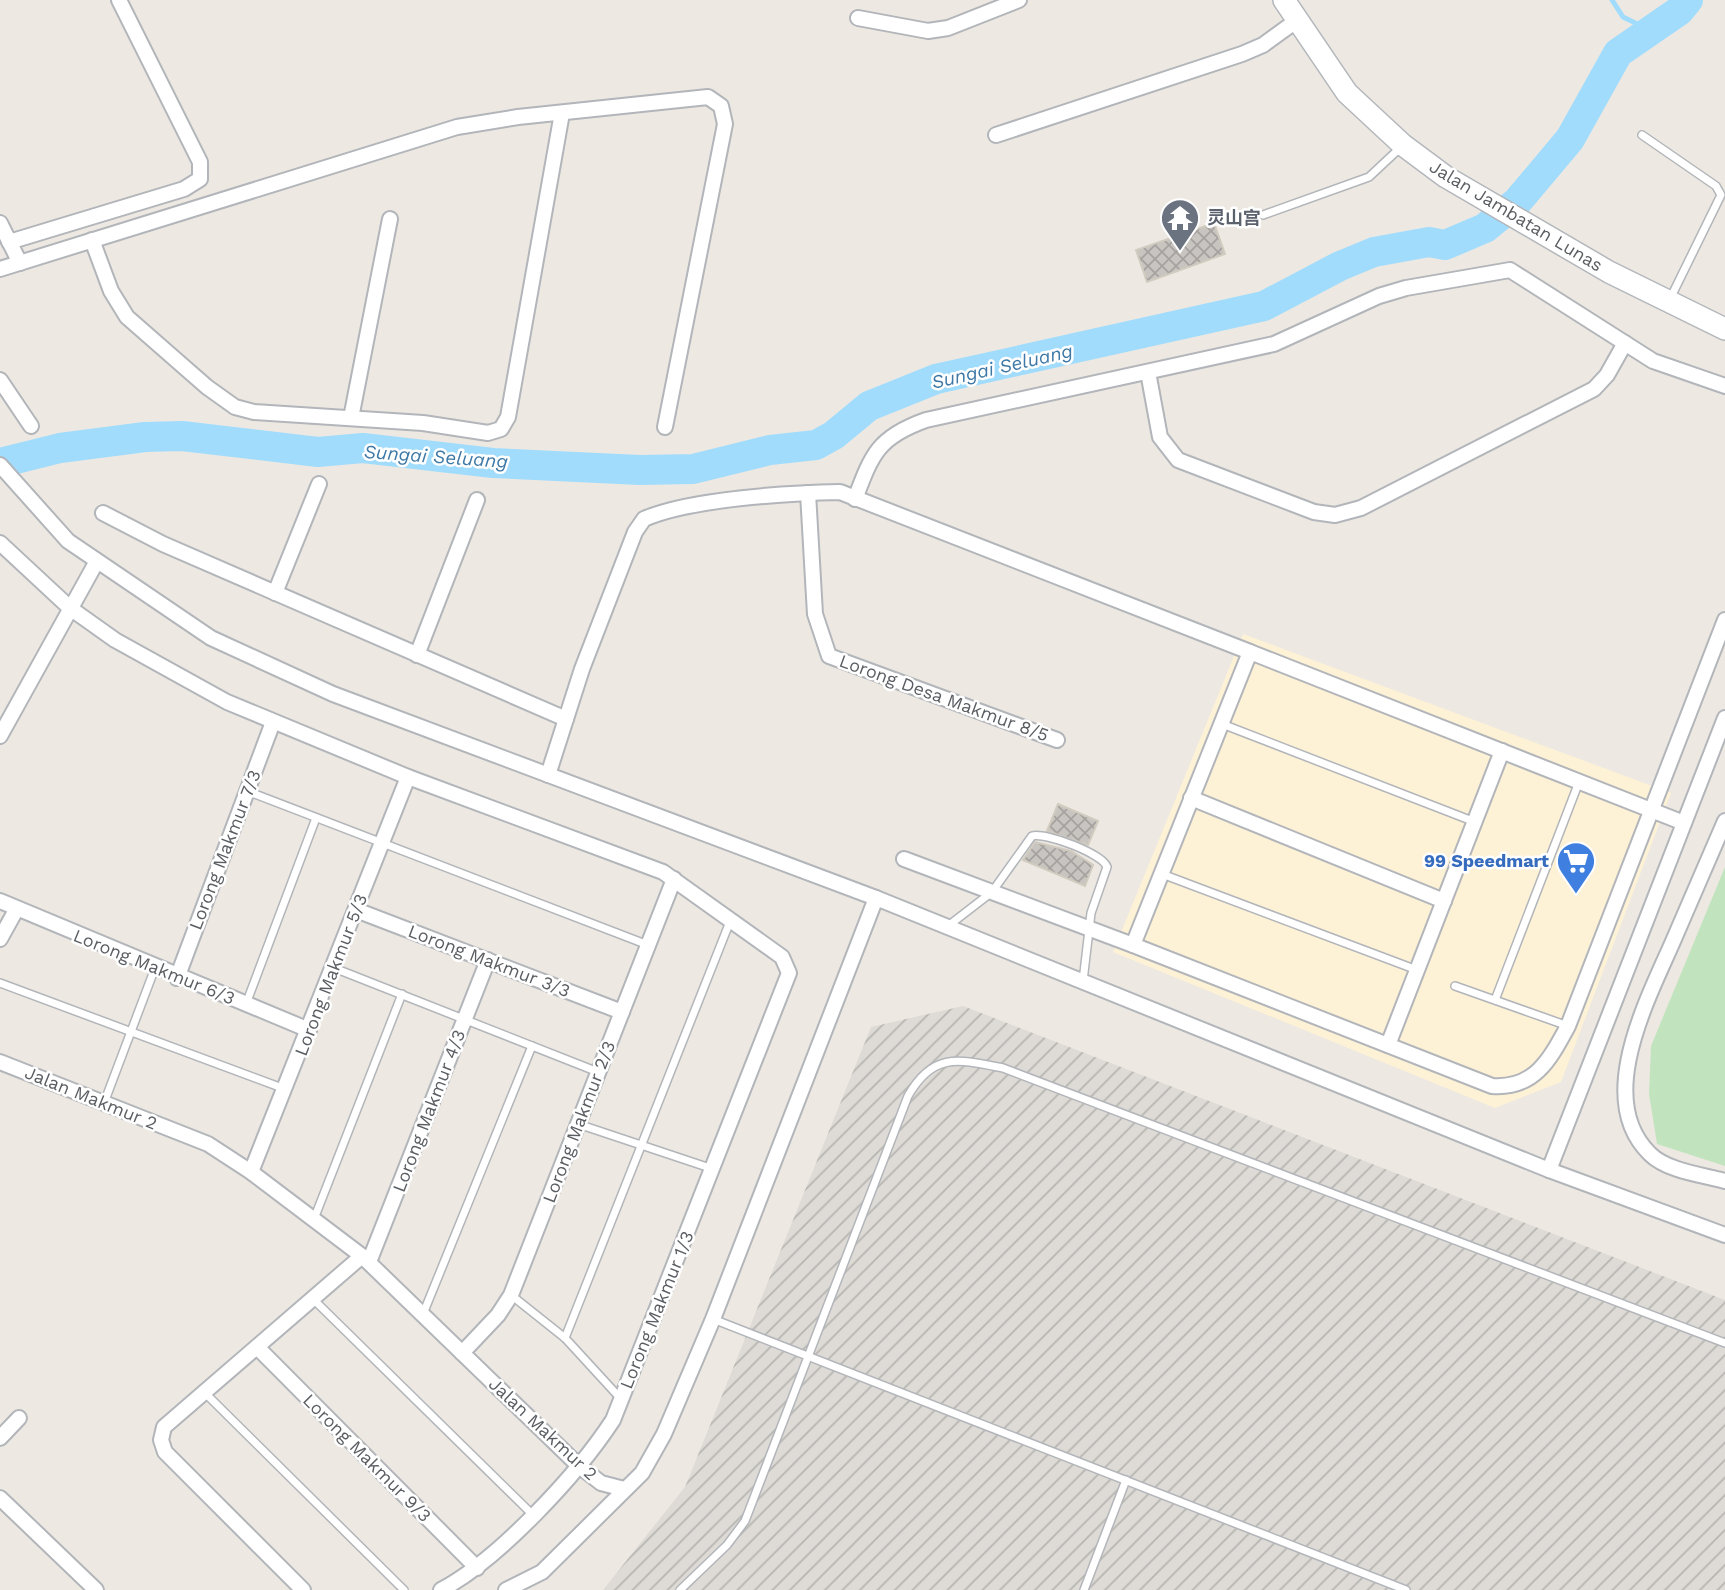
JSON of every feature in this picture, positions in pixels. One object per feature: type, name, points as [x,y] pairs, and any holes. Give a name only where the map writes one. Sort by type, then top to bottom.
[{"type":"main road","name":"Jalan Jambatan Lunas","points":[[1284,0],[1347,93],[1403,145],[1470,191],[1609,272],[1725,329]]},
{"type":"street","points":[[9,242],[184,189],[200,179],[200,162],[120,0]]},
{"type":"street","points":[[858,18],[928,31],[948,28],[1019,0]]},
{"type":"street","points":[[996,135],[1242,54],[1263,45],[1296,21]]},
{"type":"street","points":[[0,269],[457,127],[484,121],[708,97],[721,106],[725,124],[666,427]]},
{"type":"street","points":[[92,240],[111,291],[128,317],[207,387],[235,407],[254,412],[423,423],[488,433],[501,429],[508,417],[562,113]]},
{"type":"street","points":[[351,418],[390,219]]},
{"type":"street","points":[[0,223],[20,263]]},
{"type":"street","points":[[855,499],[869,462],[882,441],[902,428],[926,420],[1273,344],[1355,305],[1406,288],[1510,270],[1653,360],[1725,386]]},
{"type":"street","points":[[1148,372],[1160,437],[1178,460],[1314,512],[1335,515],[1361,508],[1594,389],[1607,375],[1625,343]]},
{"type":"street","points":[[0,380],[31,426]]},
{"type":"street","points":[[0,465],[68,541],[211,638],[332,694],[876,898],[1549,1170],[1725,1235]]},
{"type":"street","points":[[275,593],[319,484]]},
{"type":"street","points":[[548,775],[586,656],[635,532],[644,519],[688,507],[808,493],[840,492],[1684,823]]},
{"type":"street","name":"Lorong Desa Makmur 8/5","points":[[808,493],[815,614],[829,656],[1057,740]]},
{"type":"street","points":[[417,654],[477,500]]},
{"type":"street","points":[[103,513],[163,544],[566,719]]},
{"type":"street","points":[[0,543],[70,608],[115,640],[227,702],[408,777],[674,879],[731,918]]},
{"type":"street","points":[[0,736],[97,561]]},
{"type":"street","points":[[904,859],[1133,945],[1493,1086],[1509,1087],[1533,1077],[1551,1058],[1568,1026],[1725,620]]},
{"type":"street","points":[[1133,945],[1250,652]]},
{"type":"street","points":[[1549,1170],[1725,718]]},
{"type":"street","name":"Lorong Makmur 7/3","points":[[177,978],[273,722]]},
{"type":"street","points":[[1388,1045],[1502,751]]},
{"type":"street","name":"Lorong Makmur 5/3","points":[[251,1172],[286,1090],[408,777]]},
{"type":"street","points":[[1191,798],[1444,901]]},
{"type":"street","points":[[1725,821],[1634,1031],[1626,1077],[1626,1107],[1636,1138],[1651,1156],[1675,1167],[1725,1181]]},
{"type":"street","name":"Lorong Makmur 2/3","points":[[462,1353],[498,1315],[511,1295],[674,879]]},
{"type":"street","points":[[506,1590],[542,1572],[642,1473],[664,1434],[713,1319],[876,898]]},
{"type":"street","name":"Lorong Makmur 6/3","points":[[0,901],[16,911],[309,1030]]},
{"type":"street","name":"Lorong Makmur 3/3","points":[[356,910],[622,1012]]},
{"type":"street","points":[[0,939],[16,911]]},
{"type":"street","name":"Lorong Makmur 1/3","points":[[441,1590],[477,1568],[500,1548],[578,1465],[607,1428],[621,1399],[789,973],[782,957],[731,918]]},
{"type":"street","name":"Lorong Makmur 4/3","points":[[366,1259],[488,960]]},
{"type":"street","name":"Jalan Makmur 2","points":[[0,1062],[208,1144],[251,1172],[366,1259],[578,1465],[601,1483],[624,1489]]},
{"type":"street","points":[[303,1590],[165,1452],[161,1440],[164,1427],[313,1299],[366,1259]]},
{"type":"street","name":"Lorong Makmur 9/3","points":[[258,1348],[477,1568]]},
{"type":"street","points":[[0,1438],[19,1418]]},
{"type":"street","points":[[0,1498],[96,1590]]},
{"type":"lane","points":[[1642,135],[1723,192],[1668,301]]},
{"type":"lane","points":[[1263,215],[1369,177],[1403,145]]},
{"type":"lane","points":[[1221,723],[1475,822]]},
{"type":"lane","points":[[1495,1000],[1579,781]]},
{"type":"lane","points":[[247,791],[648,945]]},
{"type":"lane","points":[[245,1005],[316,818]]},
{"type":"lane","points":[[947,927],[992,892],[1032,836],[1043,835],[1088,852],[1103,859],[1107,867],[1091,913],[1083,981]]},
{"type":"lane","points":[[1161,874],[1417,970]]},
{"type":"lane","points":[[565,1338],[731,918]]},
{"type":"lane","points":[[104,1103],[155,968]]},
{"type":"lane","points":[[334,968],[598,1072]]},
{"type":"lane","points":[[0,983],[286,1090]]},
{"type":"lane","points":[[1455,986],[1568,1026]]},
{"type":"lane","points":[[314,1219],[402,995]]},
{"type":"lane","points":[[423,1315],[532,1046]]},
{"type":"lane","points":[[680,1590],[727,1545],[745,1521],[908,1097],[919,1076],[933,1066],[949,1061],[1003,1068],[1725,1343]]},
{"type":"lane","points":[[578,1124],[713,1170]]},
{"type":"lane","points":[[511,1295],[565,1338],[621,1399]]},
{"type":"lane","points":[[313,1299],[532,1514]]},
{"type":"lane","points":[[713,1319],[1406,1590]]},
{"type":"lane","points":[[205,1393],[404,1590]]},
{"type":"lane","points":[[1083,1590],[1126,1480]]},
{"type":"shaded area","points":[[1243,634],[1671,793],[1561,1082],[1495,1108],[1113,952]]},
{"type":"shaded area","points":[[963,1006],[1725,1300],[1725,1590],[603,1590],[685,1487],[871,1027]]},
{"type":"green space","points":[[1725,867],[1725,1166],[1657,1144],[1649,1094],[1651,1046]]},
{"type":"building","name":"灵山宫","points":[[1214,223],[1225,254],[1147,282],[1136,250]]},
{"type":"building","points":[[1058,804],[1098,821],[1088,845],[1047,831]]},
{"type":"building","points":[[1035,842],[1071,851],[1093,865],[1085,886],[1023,860]]},
{"type":"waterway","points":[[1612,0],[1623,17],[1650,30]]},
{"type":"waterway","name":"Sungai Seluang","points":[[0,463],[60,448],[145,437],[182,436],[318,452],[363,448],[493,463],[640,470],[693,469],[770,450],[816,445],[834,435],[869,406],[936,379],[1264,306],[1340,266],[1374,252],[1429,242],[1445,245],[1485,228],[1517,202],[1570,139],[1618,53],[1679,11],[1688,0]]},
{"type":"place","name":"灵山宫","points":[[1180,252]]},
{"type":"place","name":"99 Speedmart","points":[[1576,895]]}]
